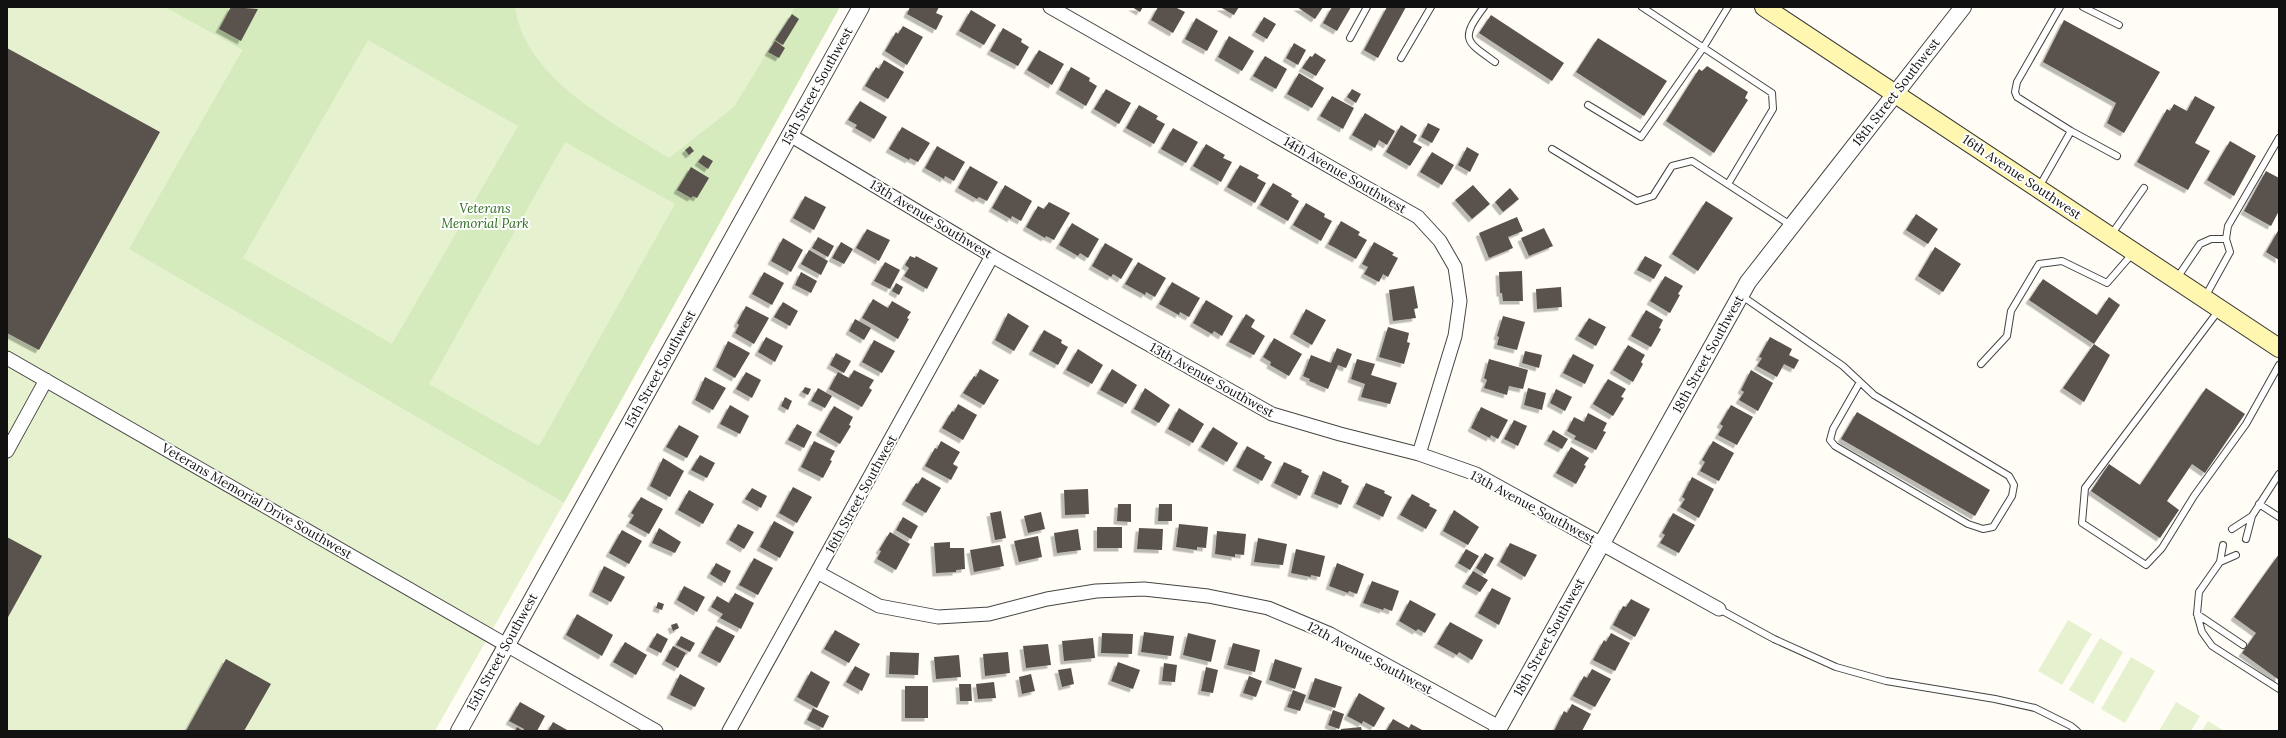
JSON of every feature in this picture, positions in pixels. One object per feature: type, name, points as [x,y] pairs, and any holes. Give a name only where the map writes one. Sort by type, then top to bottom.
[{"type":"main road","name":"16th Avenue Southwest","points":[[1764,7],[2279,348]]},
{"type":"street","name":"15th Street Southwest","points":[[459,731],[861,7]]},
{"type":"street","name":"14th Avenue Southwest","points":[[1050,7],[1418,217],[1440,241],[1455,267],[1460,301],[1455,336],[1419,454]]},
{"type":"street","name":"18th Street Southwest","points":[[1498,729],[1748,282],[1894,93],[1963,7]]},
{"type":"street","name":"13th Avenue Southwest","points":[[790,135],[992,256],[1272,414],[1340,434],[1419,454],[1476,474],[1719,610]]},
{"type":"street","name":"16th Street Southwest","points":[[729,731],[992,256]]},
{"type":"street","name":"Veterans Memorial Drive Southwest","points":[[7,358],[656,731]]},
{"type":"street","points":[[7,451],[46,380]]},
{"type":"street","name":"12th Avenue Southwest","points":[[817,572],[879,606],[938,617],[989,614],[1047,599],[1096,591],[1144,589],[1208,596],[1268,608],[1330,634],[1498,729]]},
{"type":"lane","points":[[1350,38],[1367,7]]},
{"type":"lane","points":[[1401,58],[1431,7]]},
{"type":"lane","points":[[1484,7],[1472,23],[1468,34],[1472,46],[1495,62]]},
{"type":"lane","points":[[1642,7],[1772,93],[1773,109],[1728,184]]},
{"type":"lane","points":[[1588,105],[1641,137],[1703,48],[1728,7]]},
{"type":"lane","points":[[2060,7],[2017,82],[2015,92],[2017,98],[2071,131],[2117,156]]},
{"type":"lane","points":[[2083,7],[2119,25]]},
{"type":"lane","points":[[2038,188],[2071,131]]},
{"type":"lane","points":[[2204,299],[2230,252],[2226,239],[2228,226],[2279,138]]},
{"type":"lane","points":[[1552,149],[1637,201],[1653,196],[1672,166],[1692,161],[1792,226]]},
{"type":"lane","points":[[2110,236],[2144,188]]},
{"type":"lane","points":[[2176,280],[2200,244],[2211,239],[2226,239]]},
{"type":"lane","points":[[1981,364],[2006,336],[2011,311],[2039,264],[2062,261],[2106,283],[2134,252]]},
{"type":"lane","points":[[1741,295],[1843,366],[1874,395],[2008,476],[2014,484],[2012,496],[1993,527],[1983,529],[1968,524],[1834,446],[1830,440],[1833,429],[1860,382]]},
{"type":"lane","points":[[2220,309],[2085,488],[2082,523],[2146,565],[2162,548],[2194,496],[2246,424],[2279,365]]},
{"type":"lane","points":[[2246,539],[2252,516],[2279,474]]},
{"type":"lane","points":[[2260,504],[2279,517]]},
{"type":"lane","points":[[2232,529],[2252,516]]},
{"type":"lane","points":[[2223,545],[2220,562],[2199,592],[2197,614],[2202,632],[2212,646],[2279,689]]},
{"type":"lane","points":[[2220,562],[2236,555]]},
{"type":"lane","points":[[1719,610],[1774,639],[1836,667],[1886,681],[1995,699],[2035,708],[2071,726],[2077,731]]},
{"type":"lane","points":[[2197,614],[2243,645]]},
{"type":"green space","points":[[7,7],[164,7],[242,50],[129,249],[564,503],[435,731],[7,731]]},
{"type":"green space","name":"Veterans Memorial Park","points":[[164,7],[840,7],[564,503],[128,249],[242,50]]},
{"type":"green space","points":[[515,7],[795,7],[734,107],[669,158],[599,114],[575,96],[554,77],[536,56],[522,33]]},
{"type":"green space","points":[[368,40],[518,126],[392,344],[243,258]]},
{"type":"green space","points":[[565,142],[675,204],[539,446],[429,384]]},
{"type":"green space","points":[[2068,620],[2092,634],[2062,685],[2038,671]]},
{"type":"green space","points":[[2100,638],[2123,652],[2093,704],[2069,690]]},
{"type":"green space","points":[[2131,657],[2155,671],[2125,723],[2101,709]]},
{"type":"green space","points":[[2176,702],[2200,716],[2191,731],[2159,731]]},
{"type":"green space","points":[[2208,721],[2224,731],[2202,731]]},
{"type":"building","points":[[231,7],[258,9],[241,41],[219,29]]},
{"type":"building","points":[[910,7],[939,7],[936,13],[943,16],[936,30],[907,14]]},
{"type":"building","points":[[1132,7],[1143,7],[1140,12]]},
{"type":"building","points":[[1158,7],[1175,7],[1185,12],[1173,33],[1151,20]]},
{"type":"building","points":[[1220,7],[1239,7],[1234,15]]},
{"type":"building","points":[[1297,7],[1323,7],[1315,19]]},
{"type":"building","points":[[1332,7],[1351,7],[1337,31],[1323,23]]},
{"type":"building","points":[[1387,7],[1406,7],[1378,58],[1364,50]]},
{"type":"building","points":[[971,10],[996,25],[984,45],[959,31]]},
{"type":"building","points":[[792,14],[799,19],[783,45],[775,40]]},
{"type":"building","points":[[1491,15],[1564,63],[1552,81],[1479,33]]},
{"type":"building","points":[[1264,17],[1276,24],[1267,39],[1255,32]]},
{"type":"building","points":[[1196,18],[1218,31],[1207,51],[1185,39]]},
{"type":"building","points":[[2064,20],[2160,72],[2124,133],[2107,123],[2116,103],[2043,62]]},
{"type":"building","points":[[903,26],[923,37],[907,65],[885,51],[896,32],[898,34]]},
{"type":"building","points":[[1003,28],[1022,39],[1021,42],[1029,47],[1018,66],[990,51]]},
{"type":"building","points":[[1229,36],[1254,51],[1242,71],[1218,57]]},
{"type":"building","points":[[1598,38],[1667,81],[1644,116],[1576,72]]},
{"type":"building","points":[[775,41],[785,48],[779,58],[768,52]]},
{"type":"building","points":[[1294,43],[1306,50],[1298,65],[1286,58]]},
{"type":"building","points":[[7,48],[160,132],[39,350],[7,333]]},
{"type":"building","points":[[1039,50],[1064,64],[1052,85],[1027,70]]},
{"type":"building","points":[[1315,53],[1326,60],[1316,76],[1302,68],[1310,56],[1312,57]]},
{"type":"building","points":[[1265,56],[1287,69],[1276,89],[1253,76]]},
{"type":"building","points":[[884,60],[904,72],[888,99],[865,86],[876,67],[879,69]]},
{"type":"building","points":[[1707,66],[1748,92],[1745,98],[1748,100],[1714,153],[1666,121],[1699,69],[1702,71]]},
{"type":"building","points":[[1071,67],[1090,78],[1089,81],[1097,86],[1086,106],[1059,90]]},
{"type":"building","points":[[1299,73],[1324,88],[1312,108],[1287,94]]},
{"type":"building","points":[[1106,89],[1131,103],[1119,124],[1094,109]]},
{"type":"building","points":[[1352,89],[1361,94],[1356,103],[1347,97]]},
{"type":"building","points":[[1332,96],[1354,108],[1343,129],[1320,116]]},
{"type":"building","points":[[2195,96],[2215,107],[2195,143],[2210,151],[2188,190],[2137,162],[2167,109],[2170,111],[2174,104],[2187,111]]},
{"type":"building","points":[[860,101],[887,117],[874,139],[855,128],[857,125],[848,120]]},
{"type":"building","points":[[1139,105],[1158,116],[1156,119],[1165,124],[1154,144],[1126,128]]},
{"type":"building","points":[[1365,113],[1395,131],[1387,145],[1379,140],[1375,148],[1352,135]]},
{"type":"building","points":[[1428,123],[1440,129],[1432,143],[1421,137]]},
{"type":"building","points":[[1401,125],[1417,135],[1413,142],[1422,147],[1410,166],[1386,152]]},
{"type":"building","points":[[902,127],[930,143],[918,162],[910,158],[909,160],[889,149]]},
{"type":"building","points":[[1173,128],[1198,142],[1186,163],[1161,149]]},
{"type":"building","points":[[2230,141],[2256,156],[2234,196],[2207,180]]},
{"type":"building","points":[[1206,144],[1225,155],[1223,158],[1232,162],[1221,182],[1193,166]]},
{"type":"building","points":[[690,146],[694,151],[689,155],[685,150]]},
{"type":"building","points":[[937,146],[965,162],[954,181],[945,176],[944,179],[925,168]]},
{"type":"building","points":[[1467,147],[1479,154],[1470,172],[1458,165]]},
{"type":"building","points":[[1432,152],[1454,165],[1442,185],[1420,172]]},
{"type":"building","points":[[703,155],[713,161],[708,169],[698,162]]},
{"type":"building","points":[[1240,165],[1259,175],[1257,178],[1266,183],[1255,203],[1227,187]]},
{"type":"building","points":[[970,166],[998,182],[987,201],[979,197],[977,199],[958,188]]},
{"type":"building","points":[[691,167],[709,178],[697,198],[693,196],[691,198],[677,190]]},
{"type":"building","points":[[2266,171],[2279,178],[2279,211],[2271,226],[2244,211]]},
{"type":"building","points":[[1273,183],[1292,194],[1291,196],[1299,201],[1288,221],[1260,205]]},
{"type":"building","points":[[1005,185],[1032,201],[1021,221],[1012,216],[1011,219],[992,208]]},
{"type":"building","points":[[1473,185],[1490,204],[1472,219],[1455,200]]},
{"type":"building","points":[[1510,188],[1519,199],[1503,212],[1495,202]]},
{"type":"building","points":[[805,196],[826,207],[814,230],[793,218]]},
{"type":"building","points":[[1706,201],[1733,218],[1698,271],[1672,254]]},
{"type":"building","points":[[1049,202],[1070,213],[1054,240],[1046,236],[1045,238],[1026,227],[1038,206],[1044,209]]},
{"type":"building","points":[[1306,203],[1325,214],[1324,217],[1332,221],[1321,241],[1293,225]]},
{"type":"building","points":[[1916,214],[1938,229],[1928,244],[1906,230]]},
{"type":"building","points":[[1517,217],[1523,231],[1508,237],[1513,248],[1489,258],[1479,233]]},
{"type":"building","points":[[1341,221],[1360,232],[1358,235],[1367,240],[1356,259],[1328,244]]},
{"type":"building","points":[[1072,223],[1099,239],[1088,258],[1080,253],[1078,256],[1059,245]]},
{"type":"building","points":[[1544,228],[1553,246],[1529,256],[1521,238]]},
{"type":"building","points":[[867,229],[890,240],[879,261],[856,248]]},
{"type":"building","points":[[2279,229],[2279,260],[2266,252]]},
{"type":"building","points":[[818,237],[834,246],[828,257],[812,248]]},
{"type":"building","points":[[783,238],[803,250],[791,272],[771,261]]},
{"type":"building","points":[[841,242],[853,249],[844,264],[832,258]]},
{"type":"building","points":[[1374,242],[1394,253],[1392,255],[1398,258],[1388,277],[1383,274],[1379,282],[1364,274],[1368,267],[1362,264]]},
{"type":"building","points":[[1105,243],[1133,259],[1121,279],[1113,274],[1111,277],[1092,266]]},
{"type":"building","points":[[1935,247],[1961,264],[1943,292],[1918,276]]},
{"type":"building","points":[[809,250],[828,261],[821,275],[801,264]]},
{"type":"building","points":[[910,256],[915,258],[916,256],[938,268],[927,289],[904,276],[909,268],[905,265]]},
{"type":"building","points":[[1645,256],[1662,265],[1654,279],[1637,270]]},
{"type":"building","points":[[885,262],[900,270],[890,289],[874,281]]},
{"type":"building","points":[[1138,262],[1166,278],[1155,297],[1146,292],[1145,295],[1125,284]]},
{"type":"building","points":[[1522,271],[1523,301],[1503,301],[1502,293],[1500,293],[1499,272]]},
{"type":"building","points":[[764,272],[784,283],[772,305],[752,294]]},
{"type":"building","points":[[801,272],[817,281],[811,293],[795,285]]},
{"type":"building","points":[[1665,276],[1683,286],[1678,294],[1680,295],[1670,313],[1650,301]]},
{"type":"building","points":[[2043,279],[2097,315],[2109,297],[2120,305],[2094,344],[2029,300]]},
{"type":"building","points":[[1172,282],[1200,298],[1189,317],[1180,312],[1179,315],[1159,304]]},
{"type":"building","points":[[896,283],[903,287],[899,295],[892,291]]},
{"type":"building","points":[[1414,286],[1418,308],[1414,309],[1416,318],[1393,321],[1389,290]]},
{"type":"building","points":[[1561,287],[1562,307],[1537,309],[1536,289]]},
{"type":"building","points":[[873,299],[888,308],[892,301],[911,312],[907,318],[909,319],[898,339],[862,318]]},
{"type":"building","points":[[1206,300],[1233,316],[1222,336],[1214,331],[1212,334],[1193,323]]},
{"type":"building","points":[[783,302],[798,311],[790,326],[774,317]]},
{"type":"building","points":[[746,306],[769,318],[754,344],[735,333],[739,325],[737,323]]},
{"type":"building","points":[[1306,309],[1326,320],[1312,345],[1293,334]]},
{"type":"building","points":[[1646,310],[1663,320],[1659,328],[1661,329],[1651,347],[1631,336]]},
{"type":"building","points":[[1008,313],[1029,326],[1014,351],[995,340]]},
{"type":"building","points":[[1246,314],[1255,320],[1251,327],[1265,336],[1254,355],[1229,342]]},
{"type":"building","points":[[1503,316],[1525,322],[1517,350],[1497,345],[1499,337],[1497,336]]},
{"type":"building","points":[[1589,318],[1606,327],[1596,346],[1578,336]]},
{"type":"building","points":[[855,319],[871,328],[864,340],[849,331]]},
{"type":"building","points":[[1388,327],[1409,333],[1407,342],[1410,343],[1404,364],[1379,357]]},
{"type":"building","points":[[1044,330],[1062,340],[1061,343],[1068,347],[1058,365],[1032,351]]},
{"type":"building","points":[[766,337],[783,346],[775,362],[758,352]]},
{"type":"building","points":[[1770,337],[1792,349],[1789,355],[1799,360],[1794,369],[1784,364],[1777,377],[1757,366],[1762,358],[1759,357]]},
{"type":"building","points":[[1274,338],[1302,354],[1289,376],[1270,365],[1271,362],[1263,357]]},
{"type":"building","points":[[874,340],[895,351],[882,373],[862,362]]},
{"type":"building","points":[[728,341],[750,353],[735,378],[716,367]]},
{"type":"building","points":[[2094,344],[2110,355],[2084,402],[2063,388]]},
{"type":"building","points":[[1628,345],[1645,355],[1641,362],[1643,364],[1633,382],[1613,370]]},
{"type":"building","points":[[1337,348],[1352,354],[1346,368],[1338,365],[1328,389],[1309,381],[1310,379],[1303,376],[1311,355],[1331,363]]},
{"type":"building","points":[[1078,349],[1103,365],[1092,384],[1066,370]]},
{"type":"building","points":[[1525,351],[1542,355],[1539,368],[1522,363]]},
{"type":"building","points":[[836,353],[851,361],[844,373],[830,365]]},
{"type":"building","points":[[1573,354],[1594,365],[1585,384],[1563,373]]},
{"type":"building","points":[[1357,359],[1375,364],[1371,375],[1397,383],[1390,404],[1361,397],[1365,384],[1351,379]]},
{"type":"building","points":[[1489,359],[1528,370],[1523,389],[1509,386],[1507,395],[1484,388],[1487,380],[1484,378]]},
{"type":"building","points":[[980,369],[999,380],[984,405],[963,393],[974,376],[976,377]]},
{"type":"building","points":[[1112,369],[1137,385],[1126,404],[1100,390]]},
{"type":"building","points":[[854,370],[874,380],[869,388],[872,390],[862,407],[829,389],[838,372],[849,378]]},
{"type":"building","points":[[1751,370],[1773,383],[1758,411],[1739,400],[1744,392],[1741,390]]},
{"type":"building","points":[[746,372],[761,380],[752,398],[736,389]]},
{"type":"building","points":[[705,377],[726,388],[713,410],[695,400]]},
{"type":"building","points":[[1608,379],[1626,389],[1621,397],[1624,398],[1613,416],[1593,404]]},
{"type":"building","points":[[805,387],[811,389],[808,395],[802,392]]},
{"type":"building","points":[[818,388],[832,396],[825,408],[811,401]]},
{"type":"building","points":[[1145,388],[1170,405],[1159,423],[1134,409]]},
{"type":"building","points":[[1528,388],[1546,393],[1542,410],[1524,405]]},
{"type":"building","points":[[2206,388],[2245,414],[2205,473],[2192,464],[2167,501],[2179,510],[2160,538],[2091,491],[2109,464],[2140,485]]},
{"type":"building","points":[[1556,389],[1572,397],[1565,411],[1550,403]]},
{"type":"building","points":[[785,397],[792,401],[788,410],[781,406]]},
{"type":"building","points":[[958,404],[977,415],[963,440],[942,428]]},
{"type":"building","points":[[730,405],[749,416],[740,434],[720,424]]},
{"type":"building","points":[[1731,405],[1753,417],[1737,445],[1718,435],[1723,426],[1720,424]]},
{"type":"building","points":[[834,406],[853,417],[849,425],[851,426],[840,444],[819,432]]},
{"type":"building","points":[[1481,407],[1508,420],[1498,439],[1491,435],[1490,438],[1471,428]]},
{"type":"building","points":[[1179,408],[1204,424],[1193,443],[1168,429]]},
{"type":"building","points":[[1857,412],[1990,490],[1975,516],[1841,439]]},
{"type":"building","points":[[1588,413],[1607,423],[1603,431],[1606,432],[1596,450],[1574,439],[1576,436],[1567,431],[1574,417],[1584,422]]},
{"type":"building","points":[[1514,420],[1527,426],[1518,446],[1504,439]]},
{"type":"building","points":[[797,424],[812,432],[804,448],[788,440]]},
{"type":"building","points":[[679,425],[699,436],[687,458],[666,447]]},
{"type":"building","points":[[1213,427],[1238,443],[1227,462],[1201,447]]},
{"type":"building","points":[[1553,430],[1568,439],[1562,449],[1547,441]]},
{"type":"building","points":[[814,441],[835,451],[830,460],[832,461],[823,478],[801,467]]},
{"type":"building","points":[[941,441],[960,452],[953,464],[958,467],[951,480],[925,466],[935,448],[937,449]]},
{"type":"building","points":[[1713,441],[1734,453],[1719,481],[1700,471],[1705,462],[1702,460]]},
{"type":"building","points":[[1247,446],[1265,456],[1264,458],[1272,462],[1262,481],[1236,467]]},
{"type":"building","points":[[1571,447],[1589,458],[1584,465],[1586,466],[1576,484],[1556,473]]},
{"type":"building","points":[[700,455],[715,463],[707,478],[691,470]]},
{"type":"building","points":[[663,458],[684,471],[670,497],[650,486]]},
{"type":"building","points":[[1284,462],[1302,470],[1301,472],[1309,476],[1300,496],[1274,483]]},
{"type":"building","points":[[1323,471],[1342,480],[1341,482],[1349,486],[1341,505],[1314,494]]},
{"type":"building","points":[[922,477],[941,488],[926,513],[905,501],[916,483],[918,484]]},
{"type":"building","points":[[1692,477],[1714,489],[1699,518],[1680,507],[1685,499],[1682,497]]},
{"type":"building","points":[[1366,483],[1385,491],[1384,493],[1392,497],[1383,517],[1356,504]]},
{"type":"building","points":[[793,487],[812,497],[797,523],[779,513]]},
{"type":"building","points":[[752,488],[767,496],[761,508],[745,499]]},
{"type":"building","points":[[1088,489],[1089,514],[1065,515],[1064,490]]},
{"type":"building","points":[[689,490],[714,504],[703,524],[678,510]]},
{"type":"building","points":[[1412,494],[1430,504],[1429,506],[1437,510],[1426,529],[1400,515]]},
{"type":"building","points":[[641,497],[663,509],[649,534],[629,523],[634,515],[631,513]]},
{"type":"building","points":[[1118,504],[1131,504],[1131,522],[1117,521]]},
{"type":"building","points":[[1159,504],[1172,504],[1172,521],[1158,521]]},
{"type":"building","points":[[1454,510],[1479,527],[1468,545],[1443,531]]},
{"type":"building","points":[[1001,511],[1006,538],[995,540],[990,513]]},
{"type":"building","points":[[1041,512],[1045,529],[1028,533],[1024,516]]},
{"type":"building","points":[[1673,513],[1695,525],[1679,553],[1660,543],[1665,535],[1662,533]]},
{"type":"building","points":[[903,517],[918,526],[911,539],[896,530]]},
{"type":"building","points":[[774,521],[794,532],[780,558],[760,547]]},
{"type":"building","points":[[738,524],[754,532],[744,549],[729,540]]},
{"type":"building","points":[[1179,524],[1208,527],[1206,548],[1197,547],[1197,550],[1176,547]]},
{"type":"building","points":[[1097,527],[1122,527],[1122,548],[1097,548]]},
{"type":"building","points":[[659,528],[681,542],[675,553],[652,543]]},
{"type":"building","points":[[1139,528],[1163,529],[1162,550],[1137,549]]},
{"type":"building","points":[[1078,529],[1081,550],[1057,553],[1054,533]]},
{"type":"building","points":[[622,530],[642,541],[629,564],[609,553]]},
{"type":"building","points":[[1217,531],[1246,534],[1244,555],[1235,554],[1235,557],[1215,554]]},
{"type":"building","points":[[890,532],[910,544],[896,570],[877,559],[881,551],[879,550]]},
{"type":"building","points":[[1038,536],[1042,557],[1019,562],[1014,541]]},
{"type":"building","points":[[7,537],[42,556],[7,619]]},
{"type":"building","points":[[1258,538],[1287,544],[1283,565],[1254,562]]},
{"type":"building","points":[[950,542],[950,548],[964,548],[965,569],[956,570],[956,572],[936,573],[934,543]]},
{"type":"building","points":[[1510,543],[1537,555],[1525,577],[1500,562]]},
{"type":"building","points":[[1000,545],[1004,566],[974,572],[970,550]]},
{"type":"building","points":[[1296,549],[1325,556],[1320,577],[1311,575],[1311,577],[1291,573]]},
{"type":"building","points":[[1466,549],[1479,556],[1470,570],[1458,563]]},
{"type":"building","points":[[1485,553],[1494,558],[1485,574],[1476,568]]},
{"type":"building","points":[[2279,554],[2279,680],[2242,653],[2256,633],[2234,617]]},
{"type":"building","points":[[754,558],[773,568],[758,595],[739,585]]},
{"type":"building","points":[[716,563],[731,571],[725,583],[710,574]]},
{"type":"building","points":[[1337,563],[1364,574],[1357,594],[1349,591],[1348,593],[1329,586]]},
{"type":"building","points":[[604,566],[625,577],[611,602],[592,592]]},
{"type":"building","points":[[1473,571],[1488,580],[1480,592],[1465,584]]},
{"type":"building","points":[[1372,581],[1399,591],[1392,611],[1384,608],[1383,610],[1363,603]]},
{"type":"building","points":[[684,586],[705,597],[697,612],[677,600]]},
{"type":"building","points":[[1492,588],[1511,598],[1499,625],[1478,613]]},
{"type":"building","points":[[735,593],[754,603],[741,629],[720,618],[723,614],[711,607],[717,596],[729,603]]},
{"type":"building","points":[[1631,599],[1650,609],[1635,637],[1613,625],[1623,606],[1626,607]]},
{"type":"building","points":[[1410,600],[1436,614],[1425,633],[1418,629],[1416,631],[1399,621]]},
{"type":"building","points":[[658,602],[664,604],[662,610],[656,608]]},
{"type":"building","points":[[577,614],[613,635],[602,656],[566,635]]},
{"type":"building","points":[[1450,622],[1483,640],[1472,660],[1459,652],[1457,655],[1437,644]]},
{"type":"building","points":[[677,623],[679,628],[673,631],[671,625]]},
{"type":"building","points":[[716,626],[735,636],[720,663],[701,653]]},
{"type":"building","points":[[835,630],[860,644],[849,663],[824,649]]},
{"type":"building","points":[[1144,632],[1174,636],[1171,656],[1141,652]]},
{"type":"building","points":[[657,633],[668,639],[661,653],[649,647]]},
{"type":"building","points":[[1102,633],[1133,634],[1132,654],[1101,653]]},
{"type":"building","points":[[1188,633],[1216,640],[1211,662],[1183,655]]},
{"type":"building","points":[[1611,633],[1630,643],[1615,671],[1593,660],[1604,640],[1606,642]]},
{"type":"building","points":[[681,636],[695,643],[690,652],[676,645]]},
{"type":"building","points":[[1093,638],[1095,658],[1064,661],[1062,641]]},
{"type":"building","points":[[625,642],[647,655],[636,675],[613,662]]},
{"type":"building","points":[[1233,643],[1260,650],[1255,672],[1227,665]]},
{"type":"building","points":[[1048,644],[1051,665],[1026,668],[1023,646]]},
{"type":"building","points":[[673,646],[686,653],[678,668],[665,661]]},
{"type":"building","points":[[890,652],[919,653],[918,675],[889,674]]},
{"type":"building","points":[[1008,652],[1010,673],[985,676],[983,654]]},
{"type":"building","points":[[959,655],[961,677],[936,679],[934,657]]},
{"type":"building","points":[[226,659],[271,684],[244,731],[186,731]]},
{"type":"building","points":[[1275,659],[1302,668],[1295,689],[1269,680]]},
{"type":"building","points":[[1118,662],[1140,670],[1133,689],[1111,681]]},
{"type":"building","points":[[1164,663],[1177,665],[1175,682],[1162,681]]},
{"type":"building","points":[[855,666],[870,674],[862,691],[846,682]]},
{"type":"building","points":[[1206,667],[1218,670],[1213,693],[1201,691]]},
{"type":"building","points":[[1071,668],[1074,684],[1062,687],[1058,670]]},
{"type":"building","points":[[1592,669],[1611,679],[1595,707],[1573,696],[1584,676],[1587,678]]},
{"type":"building","points":[[811,671],[830,682],[817,708],[797,697]]},
{"type":"building","points":[[680,674],[705,688],[695,707],[670,695]]},
{"type":"building","points":[[1031,674],[1035,691],[1022,694],[1019,677]]},
{"type":"building","points":[[1249,676],[1262,681],[1256,697],[1243,693]]},
{"type":"building","points":[[1315,678],[1342,687],[1335,708],[1308,699]]},
{"type":"building","points":[[994,682],[996,698],[978,699],[976,684]]},
{"type":"building","points":[[959,684],[971,684],[972,701],[960,701]]},
{"type":"building","points":[[905,686],[928,686],[928,718],[905,718]]},
{"type":"building","points":[[1293,690],[1306,695],[1300,711],[1287,707]]},
{"type":"building","points":[[1359,693],[1385,708],[1374,727],[1363,721],[1362,724],[1347,716]]},
{"type":"building","points":[[520,702],[545,716],[537,731],[523,731],[524,729],[509,721]]},
{"type":"building","points":[[1572,704],[1591,714],[1582,731],[1554,731],[1564,711],[1567,713]]},
{"type":"building","points":[[813,708],[829,716],[823,728],[807,720]]},
{"type":"building","points":[[1333,710],[1344,714],[1339,729],[1328,725]]},
{"type":"building","points":[[1393,719],[1409,728],[1411,724],[1424,731],[1386,731]]},
{"type":"building","points":[[553,722],[569,731],[548,731]]},
{"type":"building","points":[[517,727],[523,731],[515,731]]},
{"type":"building","points":[[1361,727],[1362,731],[1341,731],[1341,729]]}]
